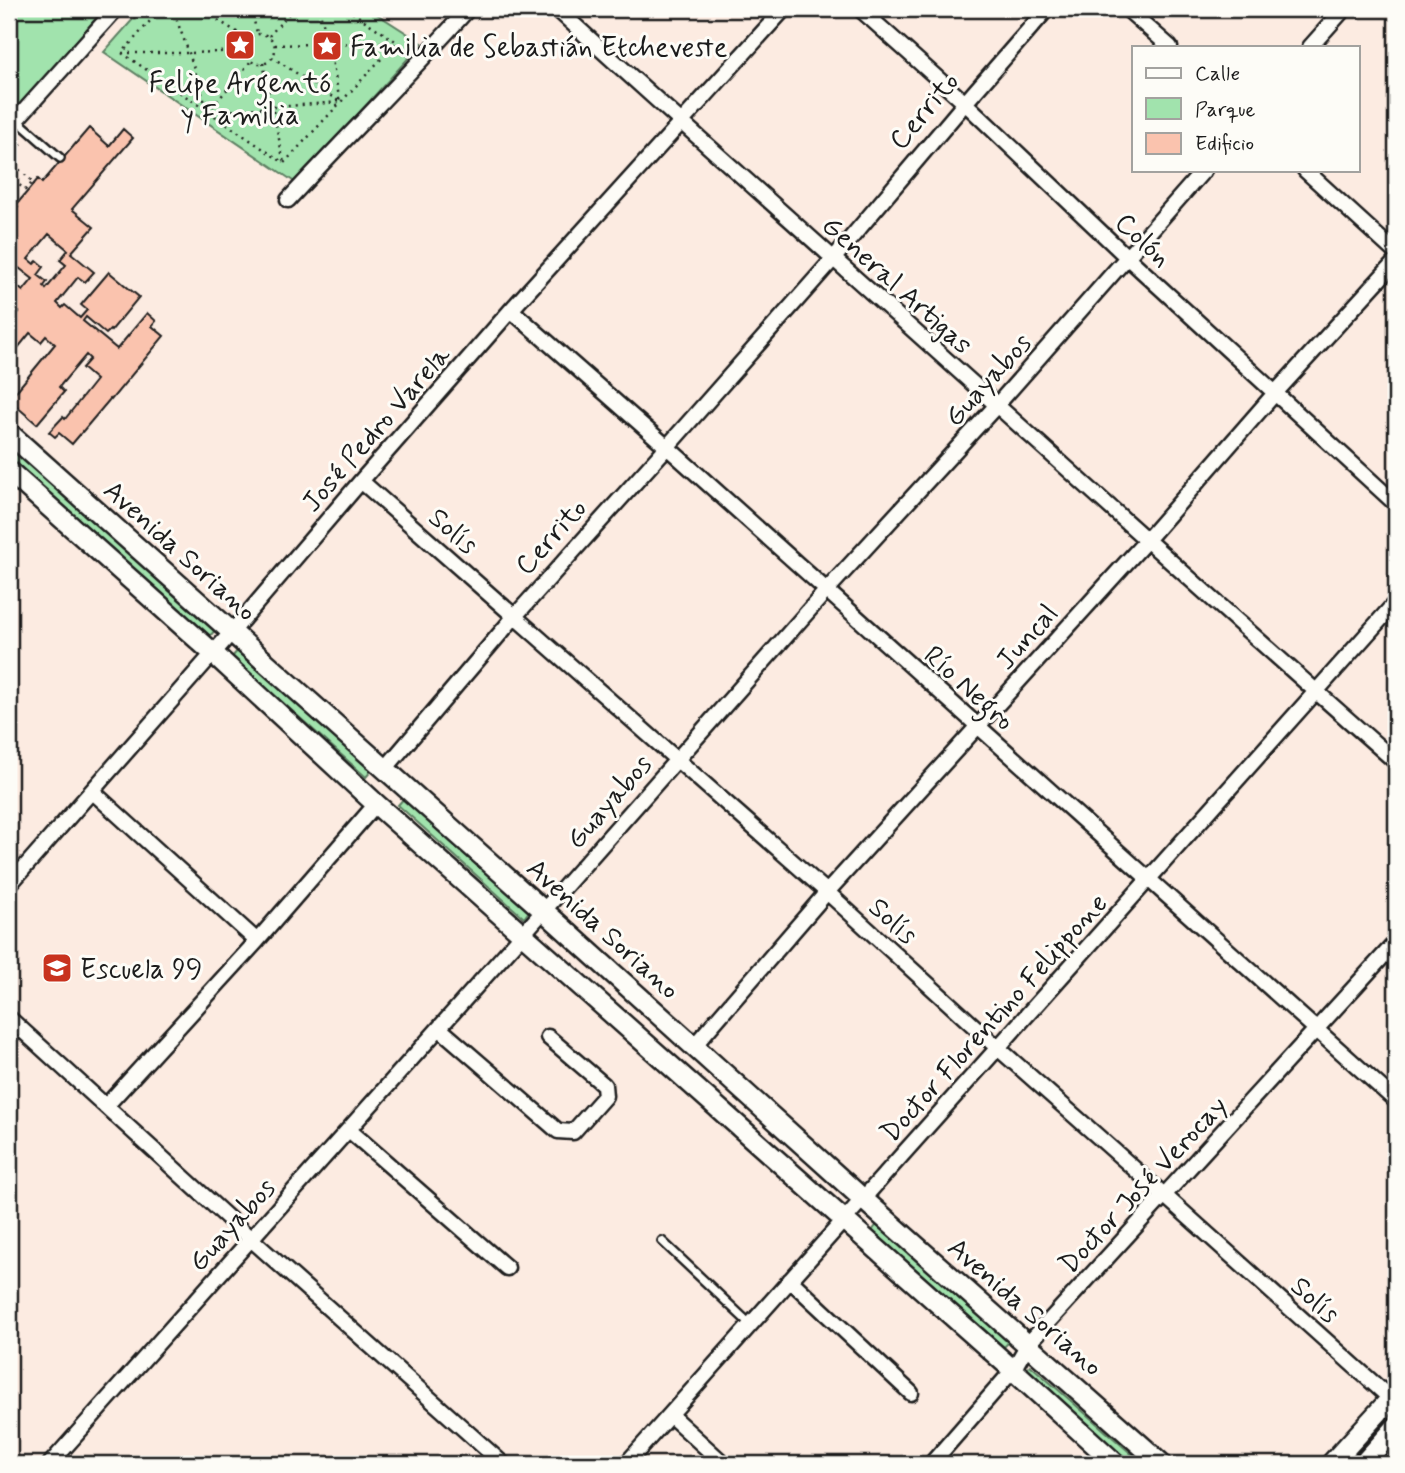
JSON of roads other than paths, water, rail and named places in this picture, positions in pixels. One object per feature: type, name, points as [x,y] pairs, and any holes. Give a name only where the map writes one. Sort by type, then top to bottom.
[{"type":"street","points":[[13,124],[116,9]]},
{"type":"street","points":[[288,200],[468,9]]},
{"type":"street","name":"General Artigas","points":[[556,9],[1146,541],[1396,762]]},
{"type":"street","name":"José Pedro Varela","points":[[9,884],[511,310],[784,9]]},
{"type":"street","name":"Colón","points":[[860,9],[965,103],[1128,258],[1396,504]]},
{"type":"street","name":"Cerrito","points":[[106,1106],[257,941],[376,804],[385,769],[515,616],[834,258],[1047,9]]},
{"type":"street","points":[[1127,9],[1169,46]]},
{"type":"street","points":[[1311,46],[1344,9]]},
{"type":"street","name":"Guayabos","points":[[50,1464],[1202,172]]},
{"type":"street","points":[[1307,172],[1396,253]]},
{"type":"street","name":"Juncal","points":[[694,1046],[827,891],[1146,541],[1276,392],[1396,261]]},
{"type":"street","name":"Río Negro","points":[[511,310],[1396,1101]]},
{"type":"street","name":"Avenida Soriano","points":[[9,433],[863,1199],[1163,1464]]},
{"type":"street","name":"Avenida Soriano","points":[[9,471],[213,653],[376,804],[1116,1464]]},
{"type":"street","name":"Solís","points":[[361,481],[827,891],[998,1048],[1393,1396]]},
{"type":"street","name":"Doctor Florentino Felippone","points":[[626,1464],[1396,602]]},
{"type":"street","points":[[92,791],[257,941]]},
{"type":"street","name":"Doctor José Verocay","points":[[931,1464],[1013,1370],[1028,1345],[1396,942]]},
{"type":"street","points":[[9,1018],[503,1464]]},
{"type":"street","points":[[439,1028],[558,1131],[573,1132],[606,1096],[604,1085],[548,1037]]},
{"type":"street","points":[[349,1130],[507,1268]]},
{"type":"street","points":[[790,1280],[911,1393]]},
{"type":"street","points":[[1331,1464],[1393,1396]]},
{"type":"street","points":[[670,1415],[724,1464]]},
{"type":"street","points":[[1363,1464],[1396,1427]]},
{"type":"lane","points":[[13,124],[32,133],[60,158]]},
{"type":"lane","points":[[662,1241],[751,1324]]},
{"type":"place","name":"Felipe Argentó y Familia","points":[[240,45]]},
{"type":"place","name":"Familia de Sebastián Etcheveste","points":[[327,46]]},
{"type":"place","name":"Escuela 99","points":[[57,968]]}]
